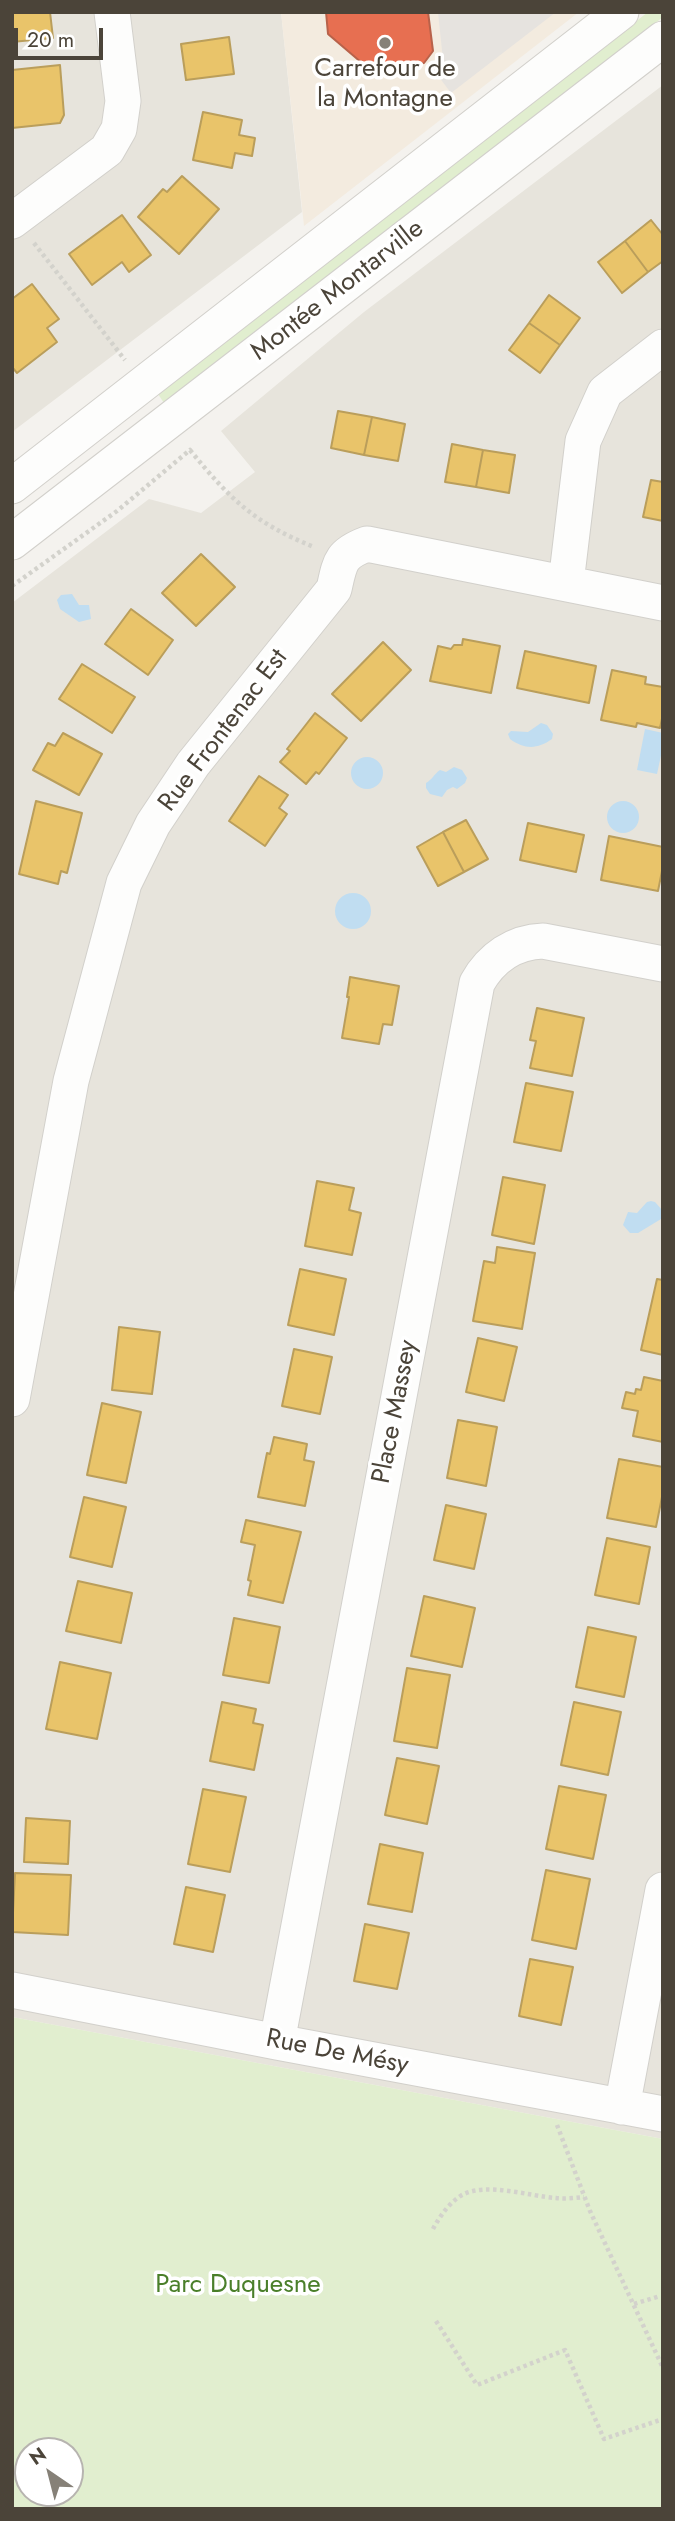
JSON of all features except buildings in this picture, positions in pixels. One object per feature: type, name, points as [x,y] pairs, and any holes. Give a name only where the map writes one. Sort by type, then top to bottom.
[{"type":"street","points":[[14,220],[107,150],[119,129],[123,101],[112,12]]},
{"type":"street","name":"Montée Montarville","points":[[12,486],[621,12]]},
{"type":"street","name":"Montée Montarville","points":[[12,542],[663,39]]},
{"type":"street","points":[[566,583],[583,440],[605,393],[663,347]]},
{"type":"street","points":[[341,561],[352,550],[368,544],[663,603]]},
{"type":"street","name":"Rue Frontenac Est","points":[[12,1399],[71,1081],[124,883],[153,824],[193,764],[334,589],[341,561]]},
{"type":"street","name":"Place Massey","points":[[277,2042],[477,983],[495,958],[532,941],[663,964]]},
{"type":"street","points":[[622,2107],[663,1890]]},
{"type":"street","name":"Rue De Mésy","points":[[12,1990],[663,2114]]},
{"type":"path","points":[[14,220],[144,385]]},
{"type":"path","points":[[12,586],[117,511],[190,450],[226,493],[264,524],[341,561]]},
{"type":"path","points":[[559,2095],[555,2119],[584,2197],[663,2368]]},
{"type":"path","points":[[433,2229],[448,2207],[459,2197],[471,2192],[491,2190],[556,2198],[584,2197]]},
{"type":"path","points":[[632,2304],[660,2296]]},
{"type":"path","points":[[436,2321],[477,2385],[565,2350],[604,2439],[663,2419]]},
{"type":"shaded area","points":[[12,12],[281,12],[302,212],[12,432]]},
{"type":"shaded area","points":[[281,12],[579,12],[304,226]]},
{"type":"shaded area","points":[[438,12],[556,12],[451,93],[433,69],[443,60]]},
{"type":"shaded area","points":[[663,85],[663,2139],[12,2017],[12,603],[149,499],[201,513],[255,472],[221,431],[364,312]]},
{"type":"green space","points":[[648,12],[663,12],[663,17],[166,406],[158,394]]},
{"type":"green space","name":"Parc Duquesne","points":[[12,2017],[663,2139],[663,2509],[12,2509]]},
{"type":"water","points":[[72,594],[79,605],[89,605],[91,619],[79,622],[60,609],[57,600],[61,595]]},
{"type":"water","points":[[541,723],[547,725],[553,734],[552,739],[547,742],[526,746],[510,739],[508,734],[511,731],[528,732]]},
{"type":"water","points":[[645,729],[663,733],[657,774],[637,770]]},
{"type":"water","points":[[367,757],[378,762],[383,773],[378,784],[367,789],[356,784],[351,773],[356,762]]},
{"type":"water","points":[[454,767],[462,770],[467,778],[465,783],[457,789],[453,787],[447,790],[442,797],[430,794],[426,783],[440,770],[446,772]]},
{"type":"water","points":[[623,801],[634,806],[639,817],[634,828],[623,833],[612,828],[607,817],[612,806]]},
{"type":"water","points":[[353,893],[366,898],[371,911],[366,924],[353,929],[340,924],[335,911],[340,898]]},
{"type":"water","points":[[651,1201],[662,1210],[661,1219],[638,1233],[630,1233],[623,1225],[628,1212],[637,1213]]},
{"type":"place","name":"Carrefour de la Montagne","points":[[385,43]]}]
